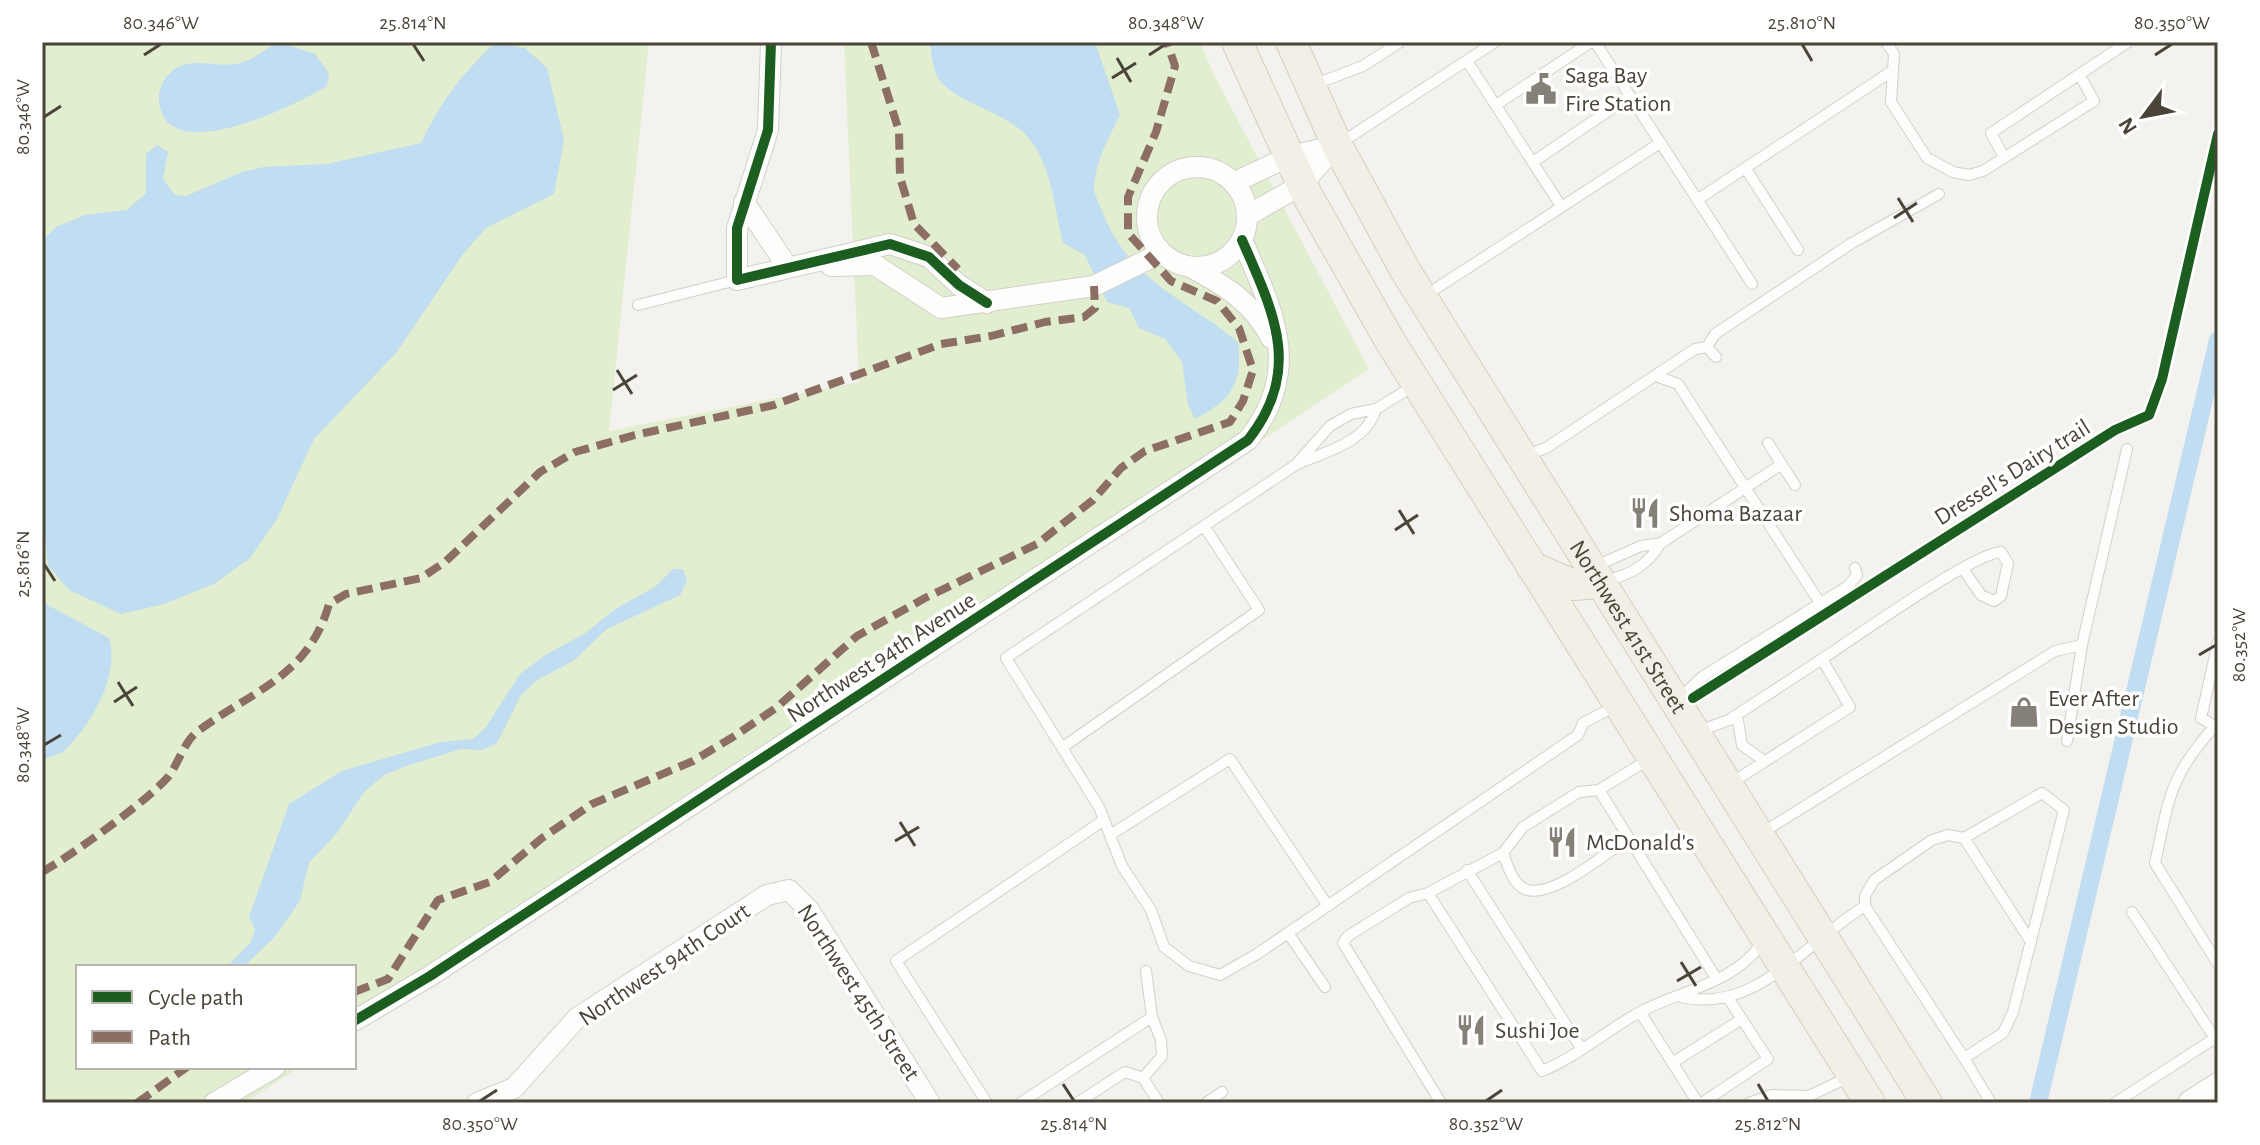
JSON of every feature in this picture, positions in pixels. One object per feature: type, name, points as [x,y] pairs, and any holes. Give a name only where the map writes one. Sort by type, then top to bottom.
[{"type":"main road","name":"Northwest 41st Street","points":[[1237,42],[1301,185],[1416,384],[1870,1103]]},
{"type":"main road","name":"Northwest 41st Street","points":[[1291,42],[1337,145],[1422,298],[1927,1103]]},
{"type":"main road","points":[[1416,384],[1458,358]]},
{"type":"main road","points":[[1532,567],[1574,585],[1595,576]]},
{"type":"main road","points":[[1619,704],[1635,686],[1638,644]]},
{"type":"main road","points":[[1619,704],[1648,709],[1694,733]]},
{"type":"main road","points":[[1686,809],[1727,785]]},
{"type":"street","points":[[771,42],[768,130],[737,228],[737,280],[890,244],[929,257],[959,285],[987,303]]},
{"type":"street","points":[[1233,183],[1288,157],[1337,145]]},
{"type":"street","points":[[1247,216],[1301,185],[1337,145]]},
{"type":"street","points":[[1191,267],[1223,261],[1242,240],[1247,216],[1245,204],[1233,183],[1211,169],[1195,167],[1164,178],[1154,191],[1147,215],[1152,239],[1161,253],[1175,263],[1191,267],[1231,288],[1262,321],[1280,356]]},
{"type":"street","points":[[744,202],[787,266]]},
{"type":"street","name":"Northwest 94th Avenue","points":[[356,1020],[430,976],[1248,440],[1267,415],[1280,356],[1275,323],[1242,240]]},
{"type":"street","points":[[787,266],[875,265],[941,308],[1094,286],[1161,253]]},
{"type":"street","name":"Northwest 94th Court","points":[[477,1103],[519,1095],[577,1018],[767,895],[782,890]]},
{"type":"street","name":"Northwest 45th Street","points":[[782,890],[796,893],[809,910],[930,1103]]},
{"type":"street","points":[[214,1103],[272,1069]]},
{"type":"street","points":[[2190,1103],[2218,1085]]},
{"type":"lane","points":[[1310,86],[1363,66],[1400,42]]},
{"type":"lane","points":[[1337,145],[1495,42]]},
{"type":"lane","points":[[1496,105],[1593,42],[1752,284]]},
{"type":"lane","points":[[1886,42],[1894,54],[1891,102],[1932,163],[1969,175],[1983,171],[2094,101],[2079,74]]},
{"type":"lane","points":[[2004,157],[1991,133],[2128,42]]},
{"type":"lane","points":[[1467,61],[1561,206]]},
{"type":"lane","points":[[1697,200],[1892,71]]},
{"type":"lane","points":[[1533,162],[1630,96]]},
{"type":"lane","points":[[1422,298],[1660,143]]},
{"type":"lane","points":[[1746,169],[1798,250]]},
{"type":"lane","points":[[1520,455],[1546,448],[1695,349],[1707,347],[1715,334],[1852,243],[1939,194]]},
{"type":"lane","points":[[638,305],[737,280]]},
{"type":"lane","points":[[1707,347],[1716,357]]},
{"type":"lane","points":[[1656,376],[1678,384],[1820,603]]},
{"type":"lane","points":[[1297,464],[1330,426],[1351,414],[1376,409],[1416,384]]},
{"type":"lane","points":[[1376,409],[1366,430],[1340,446],[1297,464],[1006,658],[1063,747],[1104,820],[1122,866],[1151,910],[1164,947],[1189,966],[1220,975],[1288,933],[1578,735],[1583,723],[1619,704]]},
{"type":"lane","points":[[1768,443],[1795,485]]},
{"type":"lane","points":[[2067,741],[2082,645],[2127,449]]},
{"type":"lane","points":[[1595,576],[1641,546],[1661,543],[1782,464]]},
{"type":"lane","points":[[1063,747],[1259,610],[1204,526]]},
{"type":"lane","points":[[1595,576],[1629,574],[1650,561],[1661,543]]},
{"type":"lane","points":[[1694,733],[1737,715],[1963,569],[1992,553],[2006,556],[2008,574],[2001,596],[1994,601],[1981,595],[1963,569]]},
{"type":"lane","points":[[1675,703],[1702,677],[1854,580],[1855,568]]},
{"type":"lane","points":[[2218,642],[2201,718],[2216,728],[2181,766],[2171,787],[2155,863],[2218,964]]},
{"type":"lane","points":[[1758,835],[2054,652],[2082,645]]},
{"type":"lane","points":[[1727,785],[1850,707],[1822,659]]},
{"type":"lane","points":[[1737,715],[1742,745],[1764,761]]},
{"type":"lane","points":[[1441,1103],[1343,943],[1348,936],[1409,898],[1428,893],[1503,853],[1523,827],[1579,792],[1599,790],[1653,757]]},
{"type":"lane","points":[[1110,835],[1230,759],[1328,906]]},
{"type":"lane","points":[[1599,790],[1716,978]]},
{"type":"lane","points":[[1964,1058],[1998,1037],[2007,1027],[2064,810],[2049,795],[2032,795],[1964,838],[1939,837],[1879,876],[1868,890],[1865,906],[1991,1103]]},
{"type":"lane","points":[[987,1103],[896,961],[1104,820]]},
{"type":"lane","points":[[1503,853],[1520,886],[1532,892],[1549,890],[1629,838]]},
{"type":"lane","points":[[1964,838],[2031,942]]},
{"type":"lane","points":[[1467,870],[1581,1048]]},
{"type":"lane","points":[[1428,893],[1538,1068],[1546,1069],[1640,1012],[1681,997],[1716,978],[1754,954],[1766,934]]},
{"type":"lane","points":[[1681,997],[1703,1002],[1747,993],[1821,935],[1865,906]]},
{"type":"lane","points":[[2115,1103],[2216,1040],[2132,912]]},
{"type":"lane","points":[[1288,933],[1325,987]]},
{"type":"lane","points":[[1143,1078],[1162,1056],[1161,1040],[1152,1017],[1146,971]]},
{"type":"lane","points":[[1640,1012],[1700,1103],[1768,1059],[1728,998]]},
{"type":"lane","points":[[1020,1103],[1152,1017]]},
{"type":"lane","points":[[1672,1063],[1742,1019]]},
{"type":"lane","points":[[1077,1103],[1125,1072],[1143,1078],[1159,1103]]},
{"type":"lane","points":[[1755,1102],[1783,1094],[1809,1096],[1853,1075]]},
{"type":"lane","points":[[1206,1103],[1222,1092]]},
{"type":"green space","points":[[42,42],[649,42],[609,431],[859,382],[844,42],[1200,42],[1215,77],[1369,369],[739,788],[356,1032],[356,965],[76,965],[76,1069],[297,1069],[244,1103],[49,1103],[42,1091]]},
{"type":"water","points":[[278,42],[315,54],[329,73],[327,86],[262,118],[233,127],[206,132],[183,130],[166,121],[159,100],[160,91],[165,79],[175,69],[189,64],[240,63]]},
{"type":"water","points":[[930,42],[1095,42],[1120,115],[1098,165],[1095,195],[1114,237],[1144,273],[1238,342],[1239,369],[1236,379],[1232,389],[1218,405],[1195,419],[1188,405],[1182,362],[1165,339],[1139,328],[1129,308],[1107,302],[1085,255],[1063,243],[1047,172],[1034,145],[1016,126],[961,97],[942,83],[934,69]]},
{"type":"water","points":[[495,43],[525,48],[547,68],[564,140],[554,194],[486,228],[463,254],[396,353],[314,439],[277,519],[250,558],[214,584],[164,604],[121,614],[69,590],[48,566],[42,507],[42,241],[56,227],[85,215],[127,210],[146,193],[146,154],[157,145],[168,152],[163,179],[175,195],[186,196],[242,172],[264,167],[327,164],[421,143],[453,89]]},
{"type":"water","points":[[673,569],[683,569],[687,581],[680,595],[607,629],[573,661],[537,680],[521,695],[497,743],[483,750],[461,749],[406,766],[384,775],[364,792],[337,833],[309,863],[300,900],[273,939],[245,965],[229,965],[251,942],[255,929],[249,917],[289,804],[342,771],[441,742],[473,739],[486,727],[520,674],[547,654],[584,634],[617,608],[655,587]]},
{"type":"water","points":[[42,602],[109,638],[111,667],[101,698],[85,727],[65,750],[42,760]]},
{"type":"waterway","points":[[2038,1103],[2218,340]]},
{"type":"marked path","points":[[871,42],[899,131],[900,177],[914,224],[958,269]]},
{"type":"marked path","points":[[356,991],[388,979],[438,900],[490,882],[542,838],[592,804],[693,761],[733,737],[776,708],[857,636],[925,598],[1037,544],[1093,500],[1121,468],[1145,451],[1230,422],[1243,401],[1253,370],[1239,328],[1217,301],[1171,281],[1128,233],[1128,197],[1156,132],[1175,66],[1167,42]]},
{"type":"marked path","points":[[42,872],[108,828],[157,788],[168,777],[189,740],[198,731],[276,680],[293,665],[308,649],[329,604],[346,594],[421,578],[445,562],[540,472],[575,452],[635,435],[774,405],[941,344],[1084,317],[1095,308],[1094,286]]},
{"type":"marked path","points":[[137,1103],[184,1069]]},
{"type":"cycle path","points":[[771,42],[768,130],[737,228],[737,280],[890,244],[929,257],[959,285],[987,303]]},
{"type":"cycle path","name":"Dressel's Dairy trail","points":[[1693,698],[2115,430],[2149,415],[2162,379],[2218,134]]},
{"type":"cycle path","points":[[356,1020],[430,976],[1248,440],[1265,414],[1275,389],[1279,365],[1278,341],[1272,317],[1242,240]]},
{"type":"place","name":"Saga Bay Fire Station","points":[[1541,89]]},
{"type":"place","name":"Shoma Bazaar","points":[[1645,513]]},
{"type":"place","name":"Ever After Design Studio","points":[[2024,712]]},
{"type":"place","name":"McDonald's","points":[[1562,842]]},
{"type":"place","name":"Sushi Joe","points":[[1471,1030]]}]
